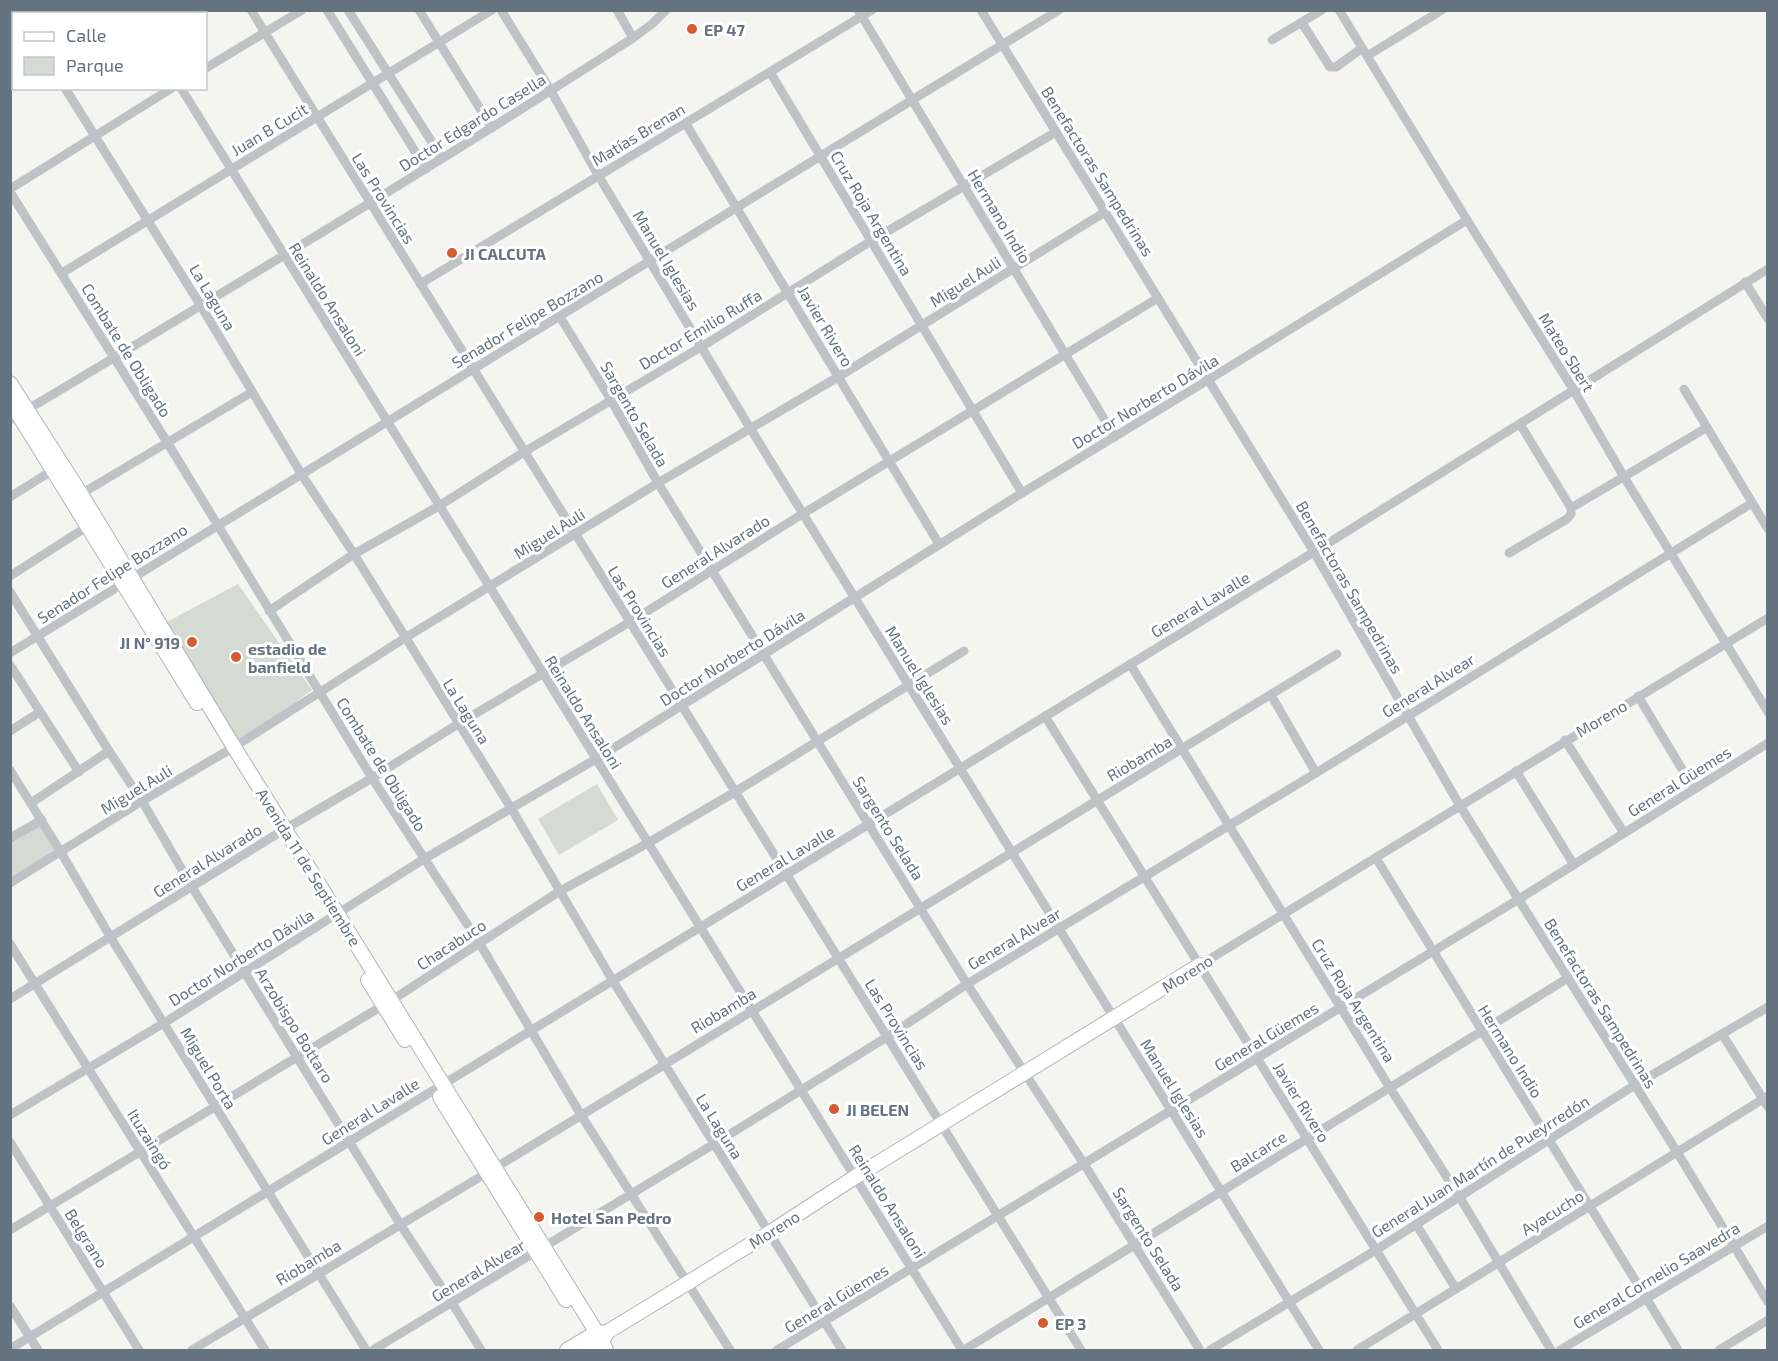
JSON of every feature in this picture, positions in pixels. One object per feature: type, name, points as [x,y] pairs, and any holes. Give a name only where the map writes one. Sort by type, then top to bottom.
[{"type":"main road","name":"Avenida 11 de Septiembre","points":[[10,383],[19,415],[76,497],[599,1343]]},
{"type":"main road","name":"Avenida 11 de Septiembre","points":[[10,401],[53,470],[76,497],[88,526],[128,581]]},
{"type":"main road","name":"Moreno","points":[[567,1350],[599,1343],[688,1283],[855,1177],[1200,965]]},
{"type":"street","name":"Las Provincias","points":[[251,10],[1081,1350]]},
{"type":"street","points":[[207,67],[302,10]]},
{"type":"street","points":[[327,10],[426,168]]},
{"type":"street","points":[[348,10],[442,158]]},
{"type":"street","points":[[419,10],[492,128]]},
{"type":"street","name":"Juan B Cucit","points":[[62,273],[492,10]]},
{"type":"street","name":"Manuel Iglesias","points":[[501,10],[750,428],[1319,1350]]},
{"type":"street","points":[[617,10],[633,38]]},
{"type":"street","name":"Doctor Edgardo Casella","points":[[19,415],[492,128],[633,38],[666,10]]},
{"type":"street","name":"Matías Brenan","points":[[420,284],[686,124],[860,14],[872,10]]},
{"type":"street","name":"Benefactoras Sampedrinas","points":[[981,10],[1314,552],[1460,806],[1677,1152],[1767,1302]]},
{"type":"street","name":"Senador Felipe Bozzano","points":[[10,653],[1059,10]]},
{"type":"street","points":[[1272,40],[1322,10]]},
{"type":"street","name":"Mateo Sbert","points":[[1339,10],[1573,389],[1767,712]]},
{"type":"street","points":[[1302,23],[1330,67],[1336,67],[1442,10]]},
{"type":"street","name":"Hermano Indio","points":[[860,14],[1115,437]]},
{"type":"street","name":"Cruz Roja Argentina","points":[[770,72],[1022,493]]},
{"type":"street","name":"La Laguna","points":[[66,90],[201,306],[302,475],[354,554],[511,808],[613,981],[842,1350]]},
{"type":"street","points":[[10,190],[169,90]]},
{"type":"street","name":"Reinaldo Ansaloni","points":[[182,90],[963,1350]]},
{"type":"street","name":"Javier Rivero","points":[[686,124],[939,544]]},
{"type":"street","name":"Doctor Emilio Ruffa","points":[[269,611],[354,554],[439,506],[871,241],[1056,132]]},
{"type":"street","name":"Combate de Obligado","points":[[10,190],[167,442],[319,693],[480,944],[581,1115],[730,1350]]},
{"type":"street","name":"Miguel Auli","points":[[10,883],[231,749],[574,534],[1105,212]]},
{"type":"street","name":"Doctor Norberto Dávila","points":[[10,1115],[164,1023],[424,859],[596,759],[939,544],[1467,220]]},
{"type":"street","name":"General Lavalle","points":[[10,1349],[1314,552],[1767,269]]},
{"type":"street","points":[[1745,282],[1767,319]]},
{"type":"street","name":"General Alvarado","points":[[10,999],[1158,298]]},
{"type":"street","name":"Sargento Selada","points":[[560,317],[658,483],[967,984],[1084,1164],[1200,1350]]},
{"type":"street","points":[[1684,389],[1767,529]]},
{"type":"street","points":[[76,497],[252,392]]},
{"type":"street","points":[[1509,553],[1567,519],[1571,514],[1571,508],[1520,424]]},
{"type":"street","points":[[1571,508],[1706,428]]},
{"type":"street","points":[[10,497],[53,470]]},
{"type":"street","name":"General Alvear","points":[[374,1350],[714,1144],[887,1037],[967,984],[1316,773],[1752,503]]},
{"type":"street","points":[[10,576],[88,526]]},
{"type":"street","name":"Arzobispo Bottaro","points":[[10,592],[142,801],[192,887],[349,1142],[481,1350]]},
{"type":"street","name":"Moreno","points":[[1200,965],[1767,618]]},
{"type":"street","name":"Chacabuco","points":[[10,1230],[388,1003],[560,891],[735,792],[964,651]]},
{"type":"street","name":"Riobamba","points":[[192,1350],[1337,654]]},
{"type":"street","name":"Cruz Roja Argentina","points":[[1130,664],[1390,1088],[1459,1196],[1551,1350]]},
{"type":"street","points":[[10,665],[79,772]]},
{"type":"street","points":[[1271,695],[1316,773]]},
{"type":"street","points":[[1638,696],[1694,789]]},
{"type":"street","points":[[10,731],[40,712]]},
{"type":"street","name":"Javier Rivero","points":[[1045,716],[1438,1350]]},
{"type":"street","points":[[1565,740],[1624,833]]},
{"type":"street","name":"General Güemes","points":[[777,1350],[825,1323],[1519,899],[1767,743]]},
{"type":"street","points":[[31,803],[109,752]]},
{"type":"street","name":"Miguel Porta","points":[[10,770],[214,1106],[366,1350]]},
{"type":"street","points":[[1516,771],[1574,865]]},
{"type":"street","points":[[10,838],[42,820]]},
{"type":"street","name":"Hermano Indio","points":[[1376,858],[1678,1350]]},
{"type":"street","name":"Ituzaingó","points":[[10,944],[265,1350]]},
{"type":"street","name":"Balcarce","points":[[963,1350],[1568,978]]},
{"type":"street","name":"General Juan Martín de Pueyrredón","points":[[1210,1350],[1376,1250],[1635,1085],[1767,1007]]},
{"type":"street","points":[[1722,1034],[1766,1101]]},
{"type":"street","name":"Ayacucho","points":[[1357,1350],[1677,1152],[1766,1101]]},
{"type":"street","name":"Belgrano","points":[[10,1142],[139,1350]]},
{"type":"street","points":[[1416,1224],[1456,1289]]},
{"type":"street","name":"General Cornelio Saavedra","points":[[1560,1350],[1767,1226]]},
{"type":"street","points":[[10,1306],[38,1350]]},
{"type":"street","points":[[1719,1350],[1767,1320]]},
{"type":"green space","name":"estadio de banfield","points":[[238,584],[312,690],[239,744],[163,624]]},
{"type":"green space","points":[[597,784],[618,820],[559,855],[538,819]]},
{"type":"green space","points":[[40,823],[59,849],[11,879],[11,841]]},
{"type":"place","name":"EP 47","points":[[692,29]]},
{"type":"place","name":"JI CALCUTA","points":[[452,253]]},
{"type":"place","name":"JI N° 919","points":[[192,642]]},
{"type":"place","name":"estadio de banfield","points":[[236,657]]},
{"type":"place","name":"JI BELEN","points":[[834,1109]]},
{"type":"place","name":"Hotel San Pedro","points":[[539,1217]]},
{"type":"place","name":"EP 3","points":[[1043,1323]]}]
